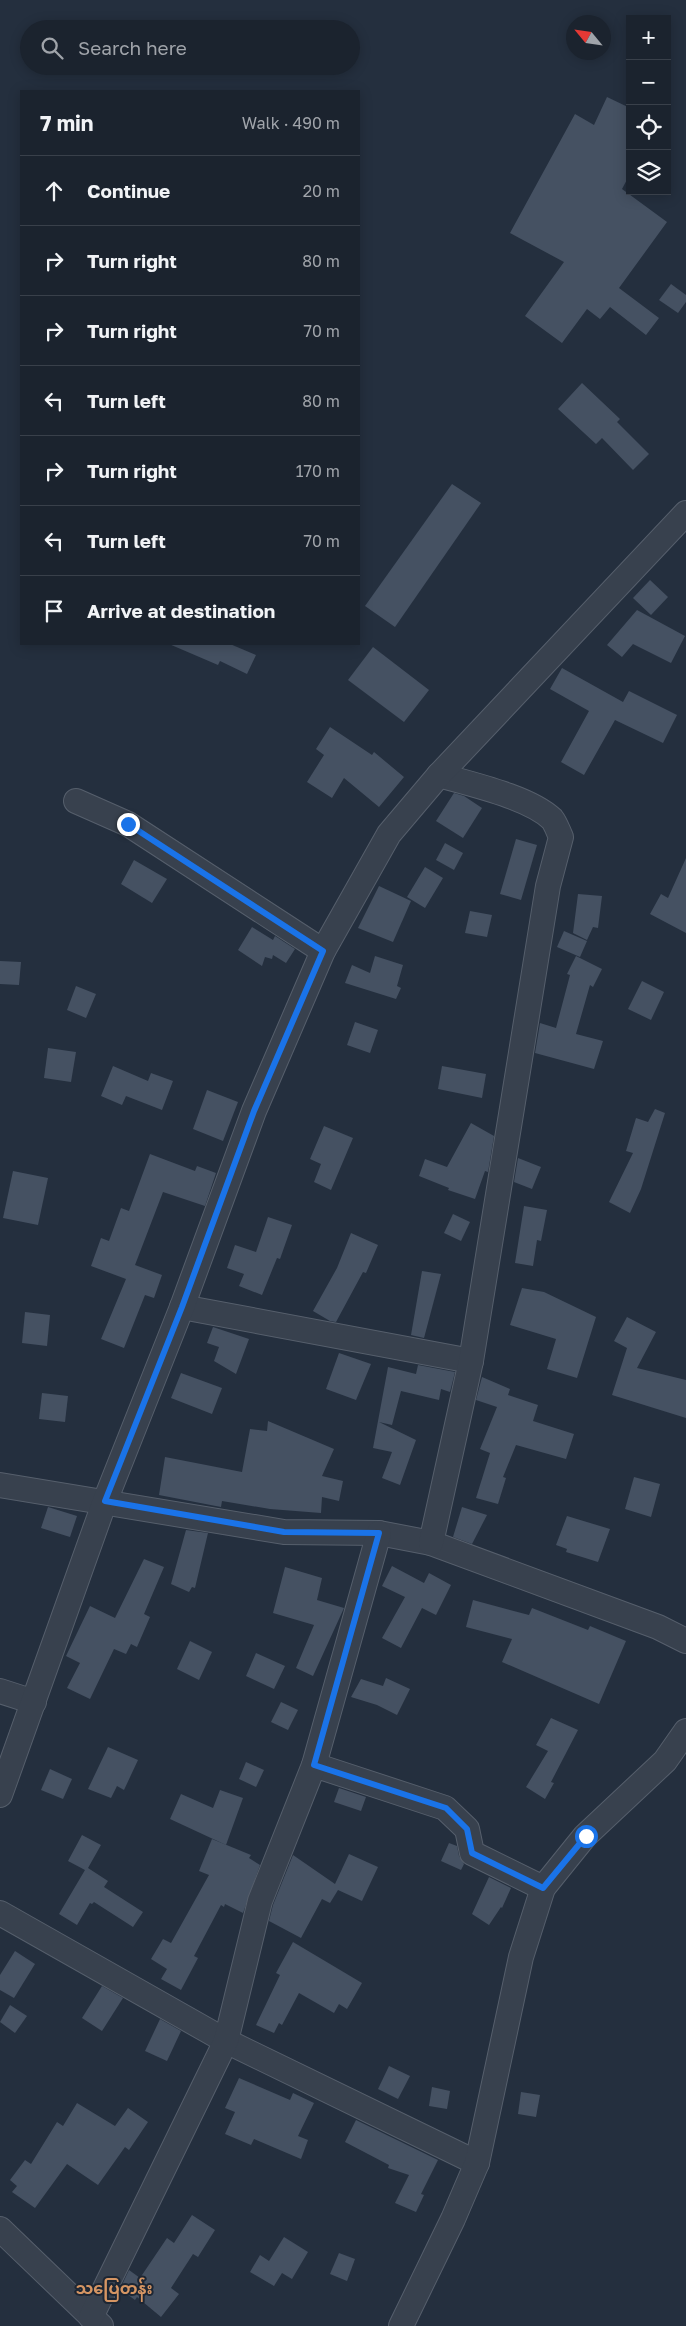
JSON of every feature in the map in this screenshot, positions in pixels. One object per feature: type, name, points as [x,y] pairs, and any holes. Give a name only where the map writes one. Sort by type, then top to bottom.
[{"type":"street","points":[[0,1796],[105,1501],[182,1307],[254,1111],[323,951],[389,834],[439,775],[686,513]]},
{"type":"street","points":[[431,1544],[471,1361],[548,886],[561,837],[552,820],[533,806],[439,775]]},
{"type":"street","points":[[76,802],[128,824],[323,951]]},
{"type":"street","points":[[182,1307],[471,1361]]},
{"type":"street","points":[[0,1485],[284,1532],[379,1533],[431,1544],[658,1627],[686,1641]]},
{"type":"street","points":[[0,2229],[96,2321],[226,2041],[260,1901],[314,1765],[379,1533]]},
{"type":"street","points":[[0,1692],[34,1702]]},
{"type":"street","points":[[401,2326],[453,2219],[477,2163],[521,1957],[543,1888],[586,1836],[665,1761],[686,1731]]},
{"type":"street","points":[[314,1765],[446,1808],[467,1829],[472,1853],[543,1888]]},
{"type":"street","points":[[0,1913],[226,2041],[477,2163]]},
{"type":"building","points":[[607,97],[626,106],[626,182],[622,189],[626,192],[626,195],[630,195],[667,222],[619,288],[659,318],[646,335],[610,307],[600,319],[587,309],[562,343],[525,316],[564,262],[510,233],[575,114],[594,125]]},
{"type":"building","points":[[671,284],[686,295],[686,302],[678,313],[659,300]]},
{"type":"building","points":[[582,383],[620,419],[617,422],[649,454],[633,470],[602,438],[596,444],[558,409]]},
{"type":"building","points":[[452,484],[481,503],[395,627],[365,606]]},
{"type":"building","points":[[650,580],[668,597],[651,615],[633,598]]},
{"type":"building","points":[[637,610],[685,636],[671,663],[633,644],[622,657],[607,645]]},
{"type":"building","points":[[171,645],[232,645],[256,655],[247,674],[220,661],[218,665]]},
{"type":"building","points":[[373,647],[429,690],[404,722],[348,680]]},
{"type":"building","points":[[562,668],[623,702],[629,691],[677,715],[663,743],[615,720],[584,775],[561,762],[589,711],[550,689]]},
{"type":"building","points":[[330,727],[372,755],[374,752],[404,777],[379,807],[344,778],[332,798],[307,782],[324,755],[316,749]]},
{"type":"building","points":[[454,793],[464,796],[482,808],[463,838],[436,821]]},
{"type":"building","points":[[516,839],[537,845],[521,900],[500,894]]},
{"type":"building","points":[[445,843],[463,853],[454,870],[436,860]]},
{"type":"building","points":[[686,858],[686,933],[650,914],[661,894],[668,898]]},
{"type":"building","points":[[134,860],[167,879],[152,903],[121,884]]},
{"type":"building","points":[[425,867],[443,878],[425,908],[407,897]]},
{"type":"building","points":[[379,886],[411,901],[393,942],[358,928]]},
{"type":"building","points":[[578,894],[602,896],[598,928],[593,927],[587,940],[573,933]]},
{"type":"building","points":[[470,911],[492,915],[487,937],[465,933]]},
{"type":"building","points":[[252,927],[273,940],[275,936],[295,949],[286,963],[273,955],[272,959],[265,957],[262,966],[238,950]]},
{"type":"building","points":[[564,931],[587,941],[580,957],[557,947]]},
{"type":"building","points":[[375,956],[403,965],[397,986],[401,988],[396,999],[345,983],[352,965],[370,973]]},
{"type":"building","points":[[576,956],[602,969],[593,987],[590,985],[576,1034],[603,1041],[594,1069],[535,1053],[540,1023],[556,1028],[570,975],[567,974]]},
{"type":"building","points":[[0,961],[21,962],[19,985],[0,984]]},
{"type":"building","points":[[642,981],[664,992],[651,1020],[628,1009]]},
{"type":"building","points":[[76,986],[96,994],[86,1018],[67,1010]]},
{"type":"building","points":[[355,1022],[378,1030],[370,1053],[347,1045]]},
{"type":"building","points":[[48,1048],[76,1052],[71,1082],[44,1078]]},
{"type":"building","points":[[113,1066],[148,1081],[151,1073],[173,1081],[162,1110],[126,1096],[122,1105],[101,1096]]},
{"type":"building","points":[[442,1066],[486,1074],[482,1098],[438,1089]]},
{"type":"building","points":[[207,1090],[238,1102],[223,1141],[193,1129]]},
{"type":"building","points":[[655,1109],[665,1113],[641,1189],[630,1213],[609,1202],[633,1153],[626,1151],[636,1118],[648,1122]]},
{"type":"building","points":[[471,1123],[494,1136],[488,1172],[485,1171],[475,1199],[448,1190],[449,1188],[419,1176],[425,1159],[447,1167]]},
{"type":"building","points":[[324,1126],[353,1138],[331,1190],[314,1182],[321,1164],[310,1159]]},
{"type":"building","points":[[150,1154],[195,1171],[197,1166],[216,1173],[205,1206],[163,1192],[135,1265],[162,1275],[154,1298],[145,1295],[124,1348],[101,1339],[126,1279],[91,1266],[101,1238],[109,1241],[121,1208],[129,1211]]},
{"type":"building","points":[[518,1158],[541,1167],[532,1189],[514,1182]]},
{"type":"building","points":[[13,1171],[48,1178],[38,1225],[3,1218]]},
{"type":"building","points":[[524,1206],[547,1210],[541,1241],[537,1240],[533,1266],[515,1263]]},
{"type":"building","points":[[453,1214],[470,1222],[461,1241],[444,1233]]},
{"type":"building","points":[[268,1217],[292,1225],[280,1259],[277,1258],[262,1295],[239,1286],[244,1274],[227,1268],[235,1245],[256,1252]]},
{"type":"building","points":[[351,1233],[378,1245],[366,1273],[363,1272],[336,1322],[330,1321],[313,1311],[337,1268]]},
{"type":"building","points":[[422,1271],[441,1274],[424,1338],[411,1335]]},
{"type":"building","points":[[522,1288],[544,1292],[596,1317],[577,1378],[547,1369],[556,1339],[510,1325]]},
{"type":"building","points":[[25,1312],[50,1315],[47,1346],[22,1343]]},
{"type":"building","points":[[627,1317],[656,1332],[637,1368],[686,1380],[686,1418],[612,1395],[627,1348],[614,1341]]},
{"type":"building","points":[[213,1327],[249,1339],[236,1374],[214,1361],[219,1347],[207,1343]]},
{"type":"building","points":[[339,1353],[371,1364],[356,1400],[326,1389]]},
{"type":"building","points":[[418,1365],[455,1372],[450,1392],[441,1389],[439,1400],[401,1391],[392,1425],[379,1422],[416,1440],[400,1485],[382,1478],[392,1452],[373,1448],[388,1367],[416,1374]]},
{"type":"building","points":[[181,1373],[222,1388],[212,1414],[171,1398]]},
{"type":"building","points":[[482,1377],[510,1389],[508,1395],[538,1405],[533,1421],[574,1434],[566,1459],[516,1445],[503,1477],[506,1478],[498,1504],[476,1498],[490,1453],[480,1449],[497,1407],[476,1400]]},
{"type":"building","points":[[42,1393],[68,1396],[65,1422],[39,1419]]},
{"type":"building","points":[[268,1421],[334,1449],[322,1476],[343,1481],[339,1501],[322,1497],[321,1513],[270,1509],[222,1501],[221,1507],[159,1495],[165,1457],[242,1472],[250,1429],[267,1431]]},
{"type":"building","points":[[634,1477],[660,1484],[651,1517],[625,1509]]},
{"type":"building","points":[[48,1507],[77,1516],[70,1537],[41,1528]]},
{"type":"building","points":[[462,1507],[487,1515],[472,1544],[453,1537]]},
{"type":"building","points":[[567,1516],[610,1529],[598,1562],[566,1552],[567,1549],[556,1545]]},
{"type":"building","points":[[186,1530],[208,1533],[195,1588],[192,1587],[189,1592],[171,1584]]},
{"type":"building","points":[[144,1559],[164,1567],[144,1614],[150,1617],[137,1647],[131,1644],[126,1654],[114,1649],[90,1699],[67,1688],[80,1663],[66,1656],[90,1606],[115,1618]]},
{"type":"building","points":[[392,1566],[424,1583],[429,1573],[451,1585],[436,1615],[422,1608],[401,1648],[382,1638],[405,1597],[382,1586]]},
{"type":"building","points":[[285,1567],[322,1578],[317,1600],[344,1608],[313,1676],[296,1668],[314,1625],[273,1613]]},
{"type":"building","points":[[473,1600],[529,1615],[532,1608],[588,1630],[590,1626],[626,1641],[599,1704],[502,1662],[512,1639],[466,1627]]},
{"type":"building","points":[[190,1641],[212,1652],[199,1680],[177,1669]]},
{"type":"building","points":[[256,1653],[285,1666],[274,1689],[246,1676]]},
{"type":"building","points":[[386,1678],[410,1689],[397,1715],[377,1705],[351,1697],[361,1679],[383,1686]]},
{"type":"building","points":[[281,1702],[298,1710],[288,1730],[271,1722]]},
{"type":"building","points":[[551,1718],[578,1730],[551,1782],[554,1783],[545,1799],[526,1787],[548,1751],[536,1745]]},
{"type":"building","points":[[108,1747],[138,1760],[124,1790],[117,1786],[111,1798],[88,1789]]},
{"type":"building","points":[[246,1762],[264,1770],[256,1787],[239,1779]]},
{"type":"building","points":[[50,1769],[72,1779],[63,1799],[41,1790]]},
{"type":"building","points":[[339,1788],[366,1797],[361,1811],[334,1802]]},
{"type":"building","points":[[220,1790],[243,1798],[226,1845],[170,1819],[181,1794],[213,1808]]},
{"type":"building","points":[[82,1835],[101,1845],[88,1868],[108,1881],[104,1887],[143,1912],[133,1927],[94,1902],[90,1903],[77,1925],[59,1914],[85,1870],[68,1861]]},
{"type":"building","points":[[212,1839],[251,1855],[249,1858],[260,1865],[243,1913],[225,1904],[224,1907],[221,1905],[194,1956],[198,1958],[181,1990],[161,1979],[167,1969],[151,1959],[163,1939],[171,1943],[209,1875],[199,1871]]},
{"type":"building","points":[[449,1843],[457,1846],[459,1856],[464,1864],[461,1870],[441,1861]]},
{"type":"building","points":[[349,1854],[378,1867],[362,1901],[338,1890],[330,1903],[322,1899],[301,1938],[269,1921],[273,1905],[293,1855],[335,1884]]},
{"type":"building","points":[[489,1877],[511,1888],[502,1908],[489,1925],[472,1914]]},
{"type":"building","points":[[293,1942],[362,1983],[347,2009],[339,2004],[334,2013],[299,1993],[282,2025],[279,2023],[274,2033],[256,2025],[280,1975],[276,1973]]},
{"type":"building","points":[[15,1951],[35,1964],[14,1998],[0,1990],[0,1975]]},
{"type":"building","points":[[102,1986],[123,1998],[102,2031],[82,2018]]},
{"type":"building","points":[[10,2005],[27,2016],[15,2033],[0,2022]]},
{"type":"building","points":[[160,2019],[181,2031],[167,2061],[145,2051]]},
{"type":"building","points":[[389,2066],[410,2076],[398,2099],[378,2089]]},
{"type":"building","points":[[239,2078],[290,2100],[293,2093],[314,2103],[298,2136],[308,2140],[301,2159],[254,2139],[251,2145],[225,2134],[235,2112],[225,2108]]},
{"type":"building","points":[[432,2087],[450,2091],[447,2109],[429,2106]]},
{"type":"building","points":[[521,2092],[540,2095],[536,2117],[518,2114]]},
{"type":"building","points":[[77,2103],[115,2126],[128,2108],[148,2122],[129,2150],[125,2147],[98,2185],[67,2164],[35,2208],[12,2192],[17,2186],[10,2180],[25,2160],[31,2164],[57,2122],[63,2126]]},
{"type":"building","points":[[356,2120],[438,2160],[421,2194],[424,2195],[416,2212],[395,2203],[409,2175],[388,2168],[389,2165],[345,2142]]},
{"type":"building","points":[[192,2215],[215,2230],[198,2257],[193,2254],[171,2288],[179,2294],[161,2317],[137,2297],[135,2300],[120,2289],[129,2270],[140,2278],[167,2238],[174,2243]]},
{"type":"building","points":[[284,2237],[308,2252],[292,2279],[282,2273],[274,2286],[250,2272],[260,2255],[269,2261]]},
{"type":"building","points":[[339,2253],[355,2259],[347,2281],[330,2274]]},
{"type":"district","name":"သပြေတန်း","points":[[114,2288]]},
{"type":"route","points":[[128,824],[323,951],[254,1111],[182,1307],[105,1501],[284,1532],[379,1533],[314,1765],[446,1808],[467,1829],[472,1853],[543,1888],[586,1836]]}]
